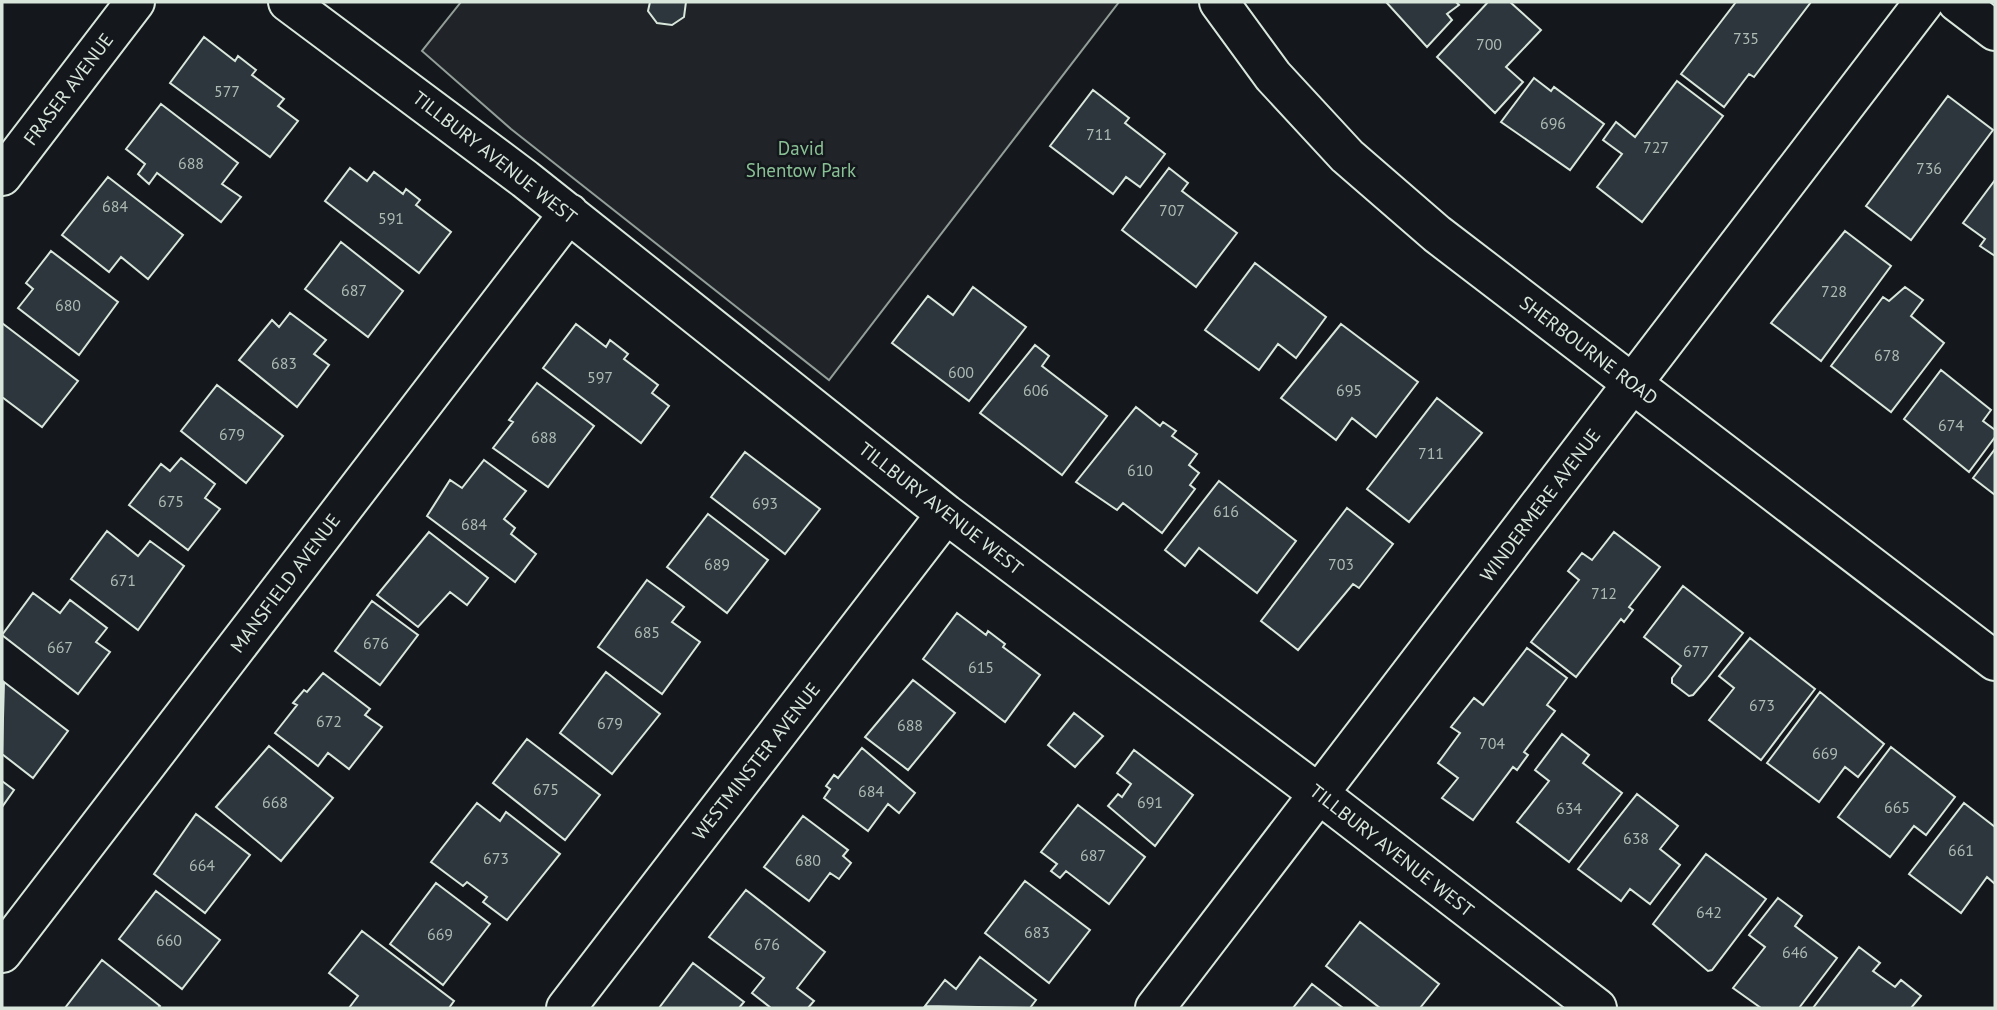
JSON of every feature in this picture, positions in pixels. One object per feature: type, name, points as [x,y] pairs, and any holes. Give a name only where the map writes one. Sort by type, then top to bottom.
[{"type":"street","name":"FRASER AVENUE","points":[[2,176],[135,2]]},
{"type":"street","name":"TILLBURY AVENUE WEST","points":[[288,2],[398,81],[569,213],[946,514],[1319,794],[1597,1008]]},
{"type":"street","name":"SHERBOURNE ROAD","points":[[1219,2],[1273,76],[1347,156],[1437,234],[1995,661]]},
{"type":"street","name":"WINDERMERE AVENUE","points":[[1155,1008],[1924,2]]},
{"type":"street","points":[[1957,2],[1995,31]]},
{"type":"street","name":"MANSFIELD AVENUE","points":[[2,953],[569,213]]},
{"type":"street","name":"WESTMINSTER AVENUE","points":[[566,1008],[946,514]]},
{"type":"green space","name":"David Shentow Park","points":[[461,2],[1119,2],[829,380],[511,129],[422,51]]},
{"type":"building","points":[[650,2],[686,2],[684,17],[672,25],[657,23],[648,11]]},
{"type":"building","points":[[1386,2],[1456,2],[1459,5],[1447,14],[1452,20],[1427,47]]},
{"type":"building","points":[[1488,2],[1510,2],[1541,30],[1506,67],[1523,82],[1495,113],[1437,57]]},
{"type":"building","points":[[1736,2],[1811,2],[1754,77],[1749,74],[1724,107],[1681,74]]},
{"type":"building","points":[[204,37],[235,61],[238,56],[256,70],[252,75],[284,99],[278,106],[298,121],[270,157],[170,83]]},
{"type":"building","points":[[1534,78],[1551,91],[1554,87],[1604,124],[1570,170],[1501,122]]},
{"type":"building","points":[[1677,81],[1723,116],[1642,222],[1597,187],[1622,154],[1603,140],[1616,122],[1635,137]]},
{"type":"building","points":[[1093,90],[1129,118],[1125,123],[1165,154],[1140,187],[1126,177],[1113,194],[1050,146]]},
{"type":"building","points":[[1948,96],[1993,130],[1911,240],[1866,206]]},
{"type":"building","points":[[161,104],[238,163],[222,184],[241,197],[221,222],[157,173],[149,184],[138,174],[145,164],[126,149]]},
{"type":"building","points":[[350,168],[367,181],[374,172],[403,194],[406,189],[420,200],[416,205],[451,232],[419,273],[325,201]]},
{"type":"building","points":[[1169,168],[1188,183],[1182,191],[1237,233],[1196,287],[1122,230]]},
{"type":"building","points":[[108,177],[183,235],[148,279],[121,257],[109,272],[62,235]]},
{"type":"building","points":[[1995,180],[1995,256],[1980,246],[1985,239],[1963,223]]},
{"type":"building","points":[[1845,231],[1891,266],[1821,361],[1771,323]]},
{"type":"building","points":[[341,242],[403,291],[368,337],[305,289]]},
{"type":"building","points":[[51,251],[118,302],[79,355],[18,308],[33,289],[26,283]]},
{"type":"building","points":[[1255,263],[1326,317],[1296,358],[1278,344],[1259,370],[1205,330]]},
{"type":"building","points":[[973,287],[1026,327],[969,401],[892,343],[928,296],[953,315]]},
{"type":"building","points":[[1905,287],[1923,300],[1911,316],[1944,343],[1891,412],[1831,366],[1883,297],[1889,301]]},
{"type":"building","points":[[290,313],[326,340],[314,354],[329,365],[297,407],[239,360],[272,320],[279,327]]},
{"type":"building","points":[[2,323],[78,381],[42,427],[2,397]]},
{"type":"building","points":[[576,324],[606,347],[610,340],[628,354],[624,359],[658,385],[652,393],[669,406],[641,443],[543,368]]},
{"type":"building","points":[[1341,324],[1418,382],[1376,437],[1352,418],[1336,440],[1281,398]]},
{"type":"building","points":[[1035,345],[1049,356],[1042,366],[1107,416],[1062,475],[980,413]]},
{"type":"building","points":[[1941,370],[1991,410],[1983,421],[1995,430],[1995,437],[1969,472],[1904,419]]},
{"type":"building","points":[[537,383],[594,426],[548,487],[493,448],[513,422],[509,420]]},
{"type":"building","points":[[217,385],[283,436],[246,483],[181,431]]},
{"type":"building","points":[[1437,398],[1482,433],[1409,522],[1367,489]]},
{"type":"building","points":[[1136,407],[1160,426],[1163,422],[1176,431],[1172,436],[1197,454],[1189,465],[1199,473],[1190,485],[1195,489],[1162,533],[1123,503],[1117,510],[1076,482]]},
{"type":"building","points":[[1995,449],[1995,495],[1973,478]]},
{"type":"building","points":[[745,452],[820,509],[785,554],[711,497]]},
{"type":"building","points":[[181,458],[215,484],[205,498],[220,509],[188,550],[129,505],[161,464],[170,471]]},
{"type":"building","points":[[484,460],[526,491],[504,519],[515,528],[511,534],[536,554],[515,582],[427,516],[450,480],[462,488]]},
{"type":"building","points":[[1219,481],[1296,541],[1257,593],[1199,548],[1185,566],[1165,550]]},
{"type":"building","points":[[1347,508],[1393,544],[1359,588],[1353,584],[1298,650],[1261,621]]},
{"type":"building","points":[[708,514],[768,560],[727,613],[667,567]]},
{"type":"building","points":[[107,531],[138,556],[150,541],[184,566],[138,630],[71,579]]},
{"type":"building","points":[[429,532],[488,578],[467,605],[450,592],[418,627],[377,595]]},
{"type":"building","points":[[1614,532],[1660,567],[1629,607],[1633,610],[1624,622],[1621,619],[1576,677],[1531,642],[1579,580],[1568,571],[1582,553],[1592,560]]},
{"type":"building","points":[[647,580],[684,607],[672,622],[700,642],[662,694],[598,647]]},
{"type":"building","points":[[1683,586],[1743,633],[1706,680],[1689,696],[1672,683],[1672,678],[1681,666],[1644,637]]},
{"type":"building","points":[[33,593],[60,613],[70,600],[107,628],[96,642],[110,652],[78,694],[2,635]]},
{"type":"building","points":[[372,601],[418,635],[380,685],[335,651]]},
{"type":"building","points":[[957,613],[986,635],[988,631],[1005,644],[1003,647],[1040,675],[1005,722],[923,659]]},
{"type":"building","points":[[1750,638],[1815,689],[1761,760],[1709,720],[1734,688],[1719,676]]},
{"type":"building","points":[[1527,648],[1567,678],[1547,705],[1555,711],[1524,752],[1528,755],[1517,770],[1513,767],[1473,820],[1442,798],[1458,778],[1438,763],[1460,733],[1451,727],[1474,698],[1483,705]]},
{"type":"building","points":[[606,672],[660,714],[612,774],[560,733]]},
{"type":"building","points":[[323,673],[370,709],[365,715],[382,727],[349,769],[328,753],[318,766],[275,733],[297,705],[293,703],[304,690],[307,692]]},
{"type":"building","points":[[913,680],[955,713],[908,770],[865,737]]},
{"type":"building","points":[[4,682],[68,731],[33,778],[2,754]]},
{"type":"building","points":[[1820,692],[1884,744],[1858,777],[1845,767],[1819,802],[1767,763]]},
{"type":"building","points":[[1074,713],[1103,736],[1075,767],[1048,745]]},
{"type":"building","points":[[1562,734],[1589,755],[1583,763],[1622,793],[1569,862],[1517,822],[1549,781],[1535,770]]},
{"type":"building","points":[[527,739],[600,795],[565,840],[493,783]]},
{"type":"building","points":[[269,746],[333,798],[281,861],[216,807]]},
{"type":"building","points":[[1891,747],[1955,797],[1926,835],[1914,826],[1890,857],[1838,817]]},
{"type":"building","points":[[862,748],[915,793],[899,813],[888,804],[868,831],[824,798],[830,789],[826,786],[834,775],[838,778]]},
{"type":"building","points":[[1134,750],[1193,795],[1155,846],[1108,806],[1118,794],[1122,797],[1131,784],[1117,773]]},
{"type":"building","points":[[2,781],[14,790],[2,807]]},
{"type":"building","points":[[1637,794],[1678,826],[1660,849],[1680,865],[1650,904],[1630,889],[1621,901],[1578,869]]},
{"type":"building","points":[[477,803],[500,821],[506,812],[560,854],[507,920],[483,902],[487,897],[467,882],[463,886],[431,862]]},
{"type":"building","points":[[1964,803],[1995,827],[1995,884],[1987,877],[1961,913],[1909,874]]},
{"type":"building","points":[[1078,805],[1145,857],[1109,904],[1066,871],[1060,878],[1051,871],[1057,864],[1041,852]]},
{"type":"building","points":[[196,814],[250,855],[205,913],[154,874]]},
{"type":"building","points":[[803,816],[848,850],[843,856],[851,863],[839,879],[830,873],[809,901],[764,867]]},
{"type":"building","points":[[1706,854],[1766,899],[1712,970],[1708,971],[1653,924]]},
{"type":"building","points":[[1025,881],[1090,930],[1049,983],[985,933]]},
{"type":"building","points":[[436,883],[490,924],[443,985],[390,944]]},
{"type":"building","points":[[746,890],[825,952],[797,988],[814,1001],[808,1008],[771,1008],[752,993],[764,978],[709,937]]},
{"type":"building","points":[[156,891],[220,940],[182,989],[119,939]]},
{"type":"building","points":[[1778,898],[1802,916],[1795,926],[1837,958],[1799,1008],[1761,1008],[1733,988],[1765,947],[1749,935]]},
{"type":"building","points":[[1360,922],[1439,984],[1420,1008],[1380,1008],[1326,966]]},
{"type":"building","points":[[362,931],[454,1001],[449,1008],[349,1008],[358,996],[329,973]]},
{"type":"building","points":[[1859,947],[1880,963],[1873,971],[1895,987],[1901,980],[1921,996],[1911,1008],[1813,1008]]},
{"type":"building","points":[[980,957],[1036,1000],[1030,1008],[925,1006],[945,980],[956,989]]},
{"type":"building","points":[[102,960],[160,1006],[65,1008]]},
{"type":"building","points":[[693,963],[744,1002],[739,1008],[659,1008]]},
{"type":"building","points":[[1312,984],[1343,1008],[1293,1008]]}]
